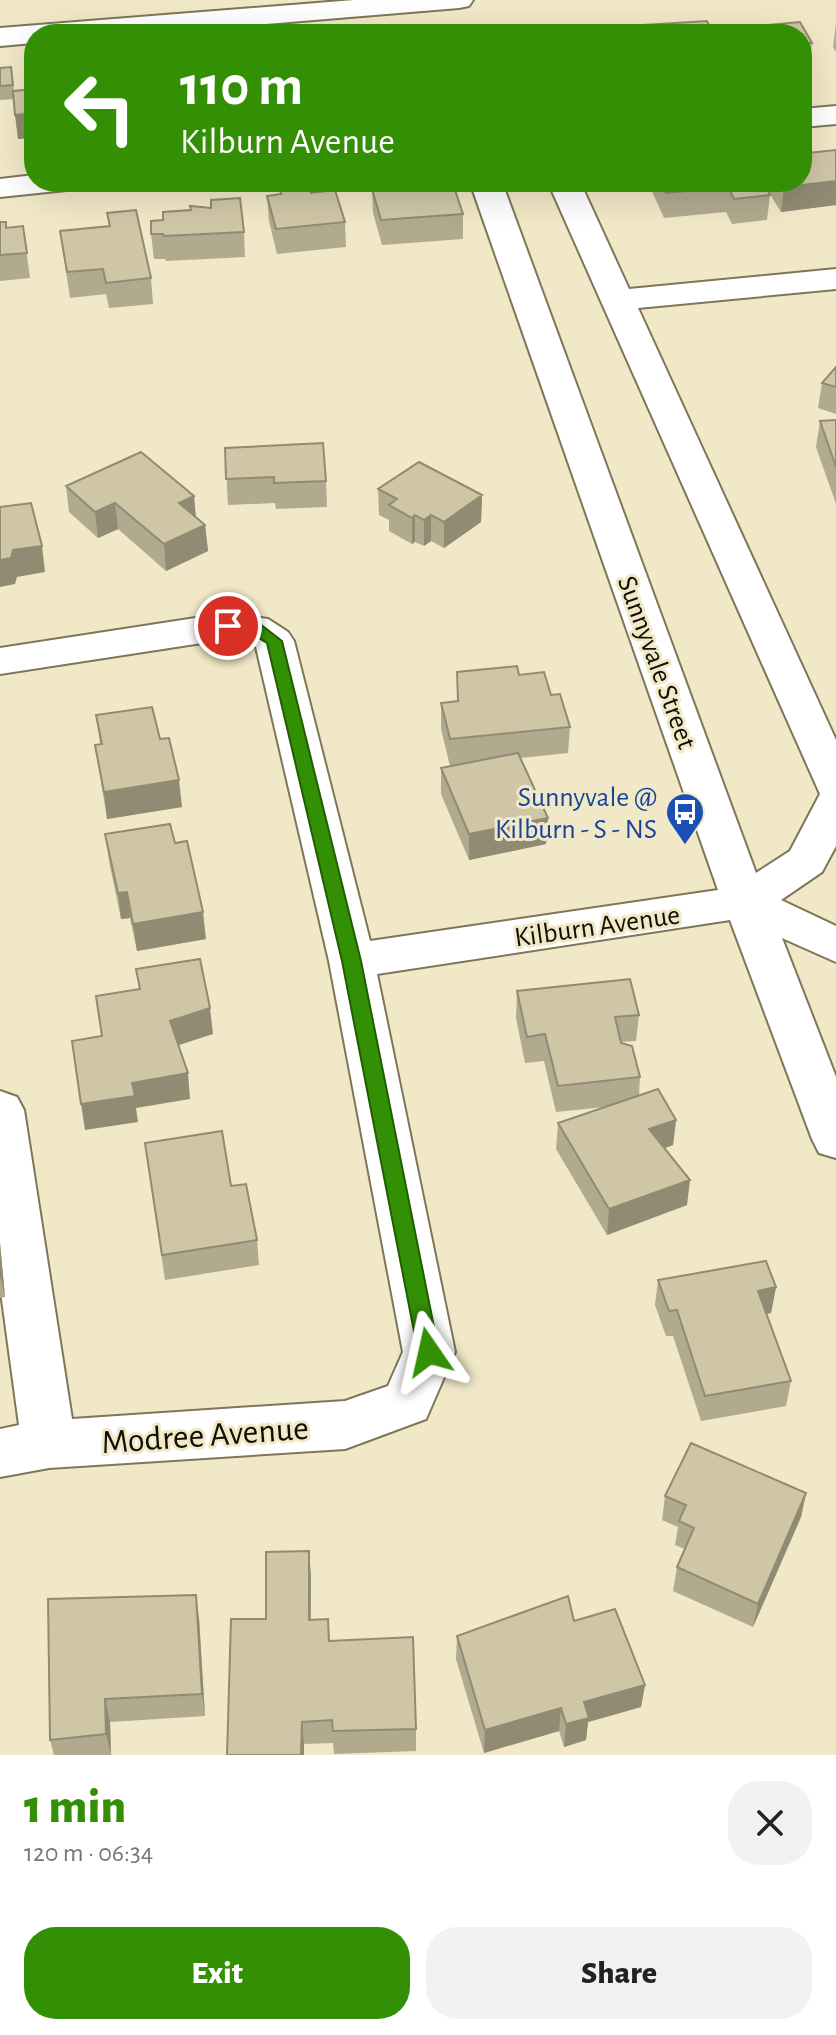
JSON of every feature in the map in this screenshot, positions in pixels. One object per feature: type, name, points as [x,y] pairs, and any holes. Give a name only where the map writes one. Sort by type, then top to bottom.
[{"type":"street","points":[[139,24],[334,5],[459,0]]},
{"type":"street","points":[[334,5],[365,24]]},
{"type":"street","points":[[0,37],[24,35]]},
{"type":"street","points":[[812,117],[836,115]]},
{"type":"street","points":[[0,188],[24,186]]},
{"type":"street","name":"Sunnyvale Street","points":[[490,192],[745,902],[832,1110]]},
{"type":"street","points":[[569,192],[836,786]]},
{"type":"street","points":[[618,300],[836,279]]},
{"type":"street","points":[[0,661],[228,626],[254,628],[274,641],[352,961]]},
{"type":"street","points":[[745,902],[807,861],[836,802]]},
{"type":"street","points":[[745,902],[835,944]]},
{"type":"street","name":"Kilburn Avenue","points":[[352,961],[745,902]]},
{"type":"street","name":"Modree Avenue","points":[[24,1449],[345,1425],[407,1402],[429,1352],[352,961]]},
{"type":"street","points":[[0,1110],[24,1449]]},
{"type":"building","points":[[707,21],[708,24],[660,24]]},
{"type":"building","points":[[11,67],[13,85],[0,86],[0,68]]},
{"type":"building","points":[[24,90],[24,114],[15,115],[13,91]]},
{"type":"building","points":[[836,150],[836,181],[812,184],[812,153]]},
{"type":"building","points":[[336,192],[345,222],[276,229],[267,196]]},
{"type":"building","points":[[373,192],[456,192],[463,214],[381,220]]},
{"type":"building","points":[[730,192],[768,192],[770,195],[734,199]]},
{"type":"building","points":[[240,198],[244,232],[151,234],[151,221],[163,220],[163,212],[191,210],[190,206],[211,208],[211,200]]},
{"type":"building","points":[[136,210],[151,278],[106,283],[103,269],[67,272],[60,231],[110,226],[107,213]]},
{"type":"building","points":[[0,222],[6,222],[6,228],[23,226],[27,253],[0,255]]},
{"type":"building","points":[[836,367],[836,387],[822,383]]},
{"type":"building","points":[[836,420],[836,467],[820,421]]},
{"type":"building","points":[[323,443],[326,481],[274,483],[274,477],[226,479],[225,448]]},
{"type":"building","points":[[141,452],[194,496],[179,503],[205,525],[164,544],[115,503],[95,512],[66,486]]},
{"type":"building","points":[[419,462],[482,495],[444,522],[431,515],[424,520],[415,515],[412,518],[389,505],[397,499],[378,489]]},
{"type":"building","points":[[31,503],[42,546],[13,550],[11,558],[0,560],[0,507]]},
{"type":"building","points":[[517,666],[519,675],[544,672],[551,695],[560,694],[570,727],[450,739],[441,703],[458,701],[457,672]]},
{"type":"building","points":[[152,707],[160,739],[169,738],[179,780],[104,792],[95,745],[102,744],[96,715]]},
{"type":"building","points":[[518,753],[548,818],[469,834],[441,768]]},
{"type":"building","points":[[170,824],[175,843],[187,841],[203,912],[133,924],[127,892],[118,893],[105,834]]},
{"type":"building","points":[[200,959],[210,1008],[170,1021],[188,1073],[132,1083],[135,1096],[81,1104],[72,1041],[102,1036],[96,996],[140,989],[136,969]]},
{"type":"building","points":[[630,979],[639,1015],[615,1017],[621,1043],[632,1046],[640,1077],[558,1086],[545,1034],[527,1037],[517,991]]},
{"type":"building","points":[[658,1089],[676,1120],[649,1129],[690,1180],[609,1209],[558,1123]]},
{"type":"building","points":[[222,1131],[231,1186],[246,1184],[257,1240],[162,1255],[145,1143]]},
{"type":"building","points":[[766,1261],[776,1287],[758,1291],[791,1381],[705,1396],[677,1310],[669,1311],[658,1280]]},
{"type":"building","points":[[691,1443],[806,1493],[758,1604],[677,1567],[694,1528],[679,1521],[686,1505],[665,1496]]},
{"type":"building","points":[[309,1551],[309,1620],[328,1619],[329,1641],[413,1637],[416,1729],[333,1731],[332,1720],[302,1722],[301,1755],[227,1755],[231,1619],[266,1619],[266,1552]]},
{"type":"building","points":[[196,1595],[202,1694],[105,1699],[106,1734],[50,1740],[48,1599]]},
{"type":"building","points":[[568,1596],[574,1621],[615,1609],[645,1685],[584,1702],[589,1718],[566,1724],[561,1708],[485,1730],[457,1636]]},
{"type":"place","name":"Sunnyvale @ Kilburn - S - NS","points":[[685,846]]},
{"type":"route","points":[[228,626],[254,628],[274,641],[352,961],[429,1352]]}]
